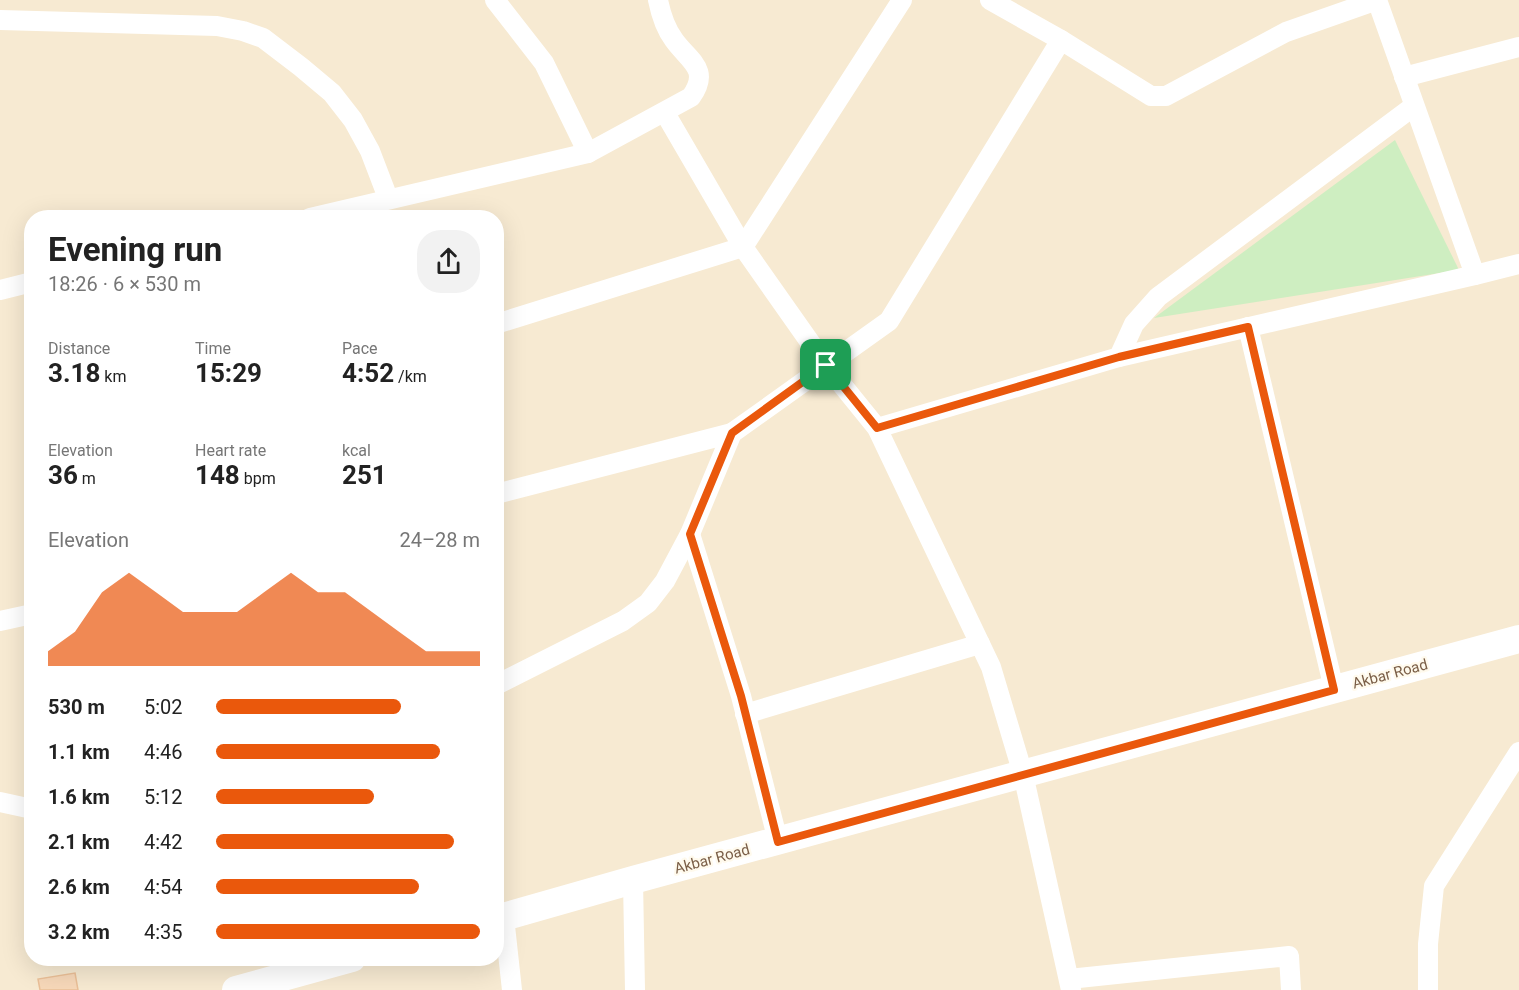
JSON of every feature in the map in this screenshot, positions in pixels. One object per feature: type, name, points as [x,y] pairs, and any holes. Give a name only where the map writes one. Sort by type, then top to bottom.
[{"type":"main road","name":"Akbar Road","points":[[504,917],[1519,639]]},
{"type":"main road","points":[[236,990],[323,966]]},
{"type":"street","points":[[495,0],[544,63],[588,153]]},
{"type":"street","points":[[341,210],[588,153],[691,97],[698,87],[700,77],[698,68],[663,23],[658,0]]},
{"type":"street","points":[[504,322],[743,247],[902,0]]},
{"type":"street","points":[[990,0],[1061,40],[1151,96],[1158,97],[1178,90],[1286,32],[1377,0],[1475,275]]},
{"type":"street","points":[[0,20],[217,27],[243,31],[263,38],[332,93],[353,120],[370,151],[388,198]]},
{"type":"street","points":[[504,492],[732,433],[883,327],[893,316],[1061,40]]},
{"type":"street","points":[[1404,77],[1519,47]]},
{"type":"street","points":[[1119,357],[1134,324],[1158,297],[1414,106]]},
{"type":"street","points":[[665,113],[743,247],[826,365],[877,428],[991,667],[1023,774],[1070,984],[1289,956],[1290,990]]},
{"type":"street","points":[[877,428],[1119,357],[1519,264]]},
{"type":"street","points":[[0,290],[24,284]]},
{"type":"street","points":[[1248,327],[1334,690]]},
{"type":"street","points":[[504,682],[623,621],[648,603],[665,581],[690,534],[732,433]]},
{"type":"street","points":[[690,534],[738,685],[778,842]]},
{"type":"street","points":[[0,621],[24,616]]},
{"type":"street","points":[[745,714],[980,645]]},
{"type":"street","points":[[1428,990],[1428,944],[1434,886],[1518,755]]},
{"type":"street","points":[[0,802],[24,807]]},
{"type":"street","points":[[633,880],[635,990]]},
{"type":"street","points":[[504,942],[512,990]]},
{"type":"shaded area","points":[[0,0],[1519,0],[1519,990],[0,990]]},
{"type":"green space","points":[[1395,140],[1459,270],[1154,318]]},
{"type":"building","points":[[75,973],[78,990],[40,990],[38,979]]},
{"type":"route","points":[[1248,327],[1334,690],[778,842],[741,696],[690,534],[732,433],[826,365],[877,428],[1119,357],[1248,327]]}]
